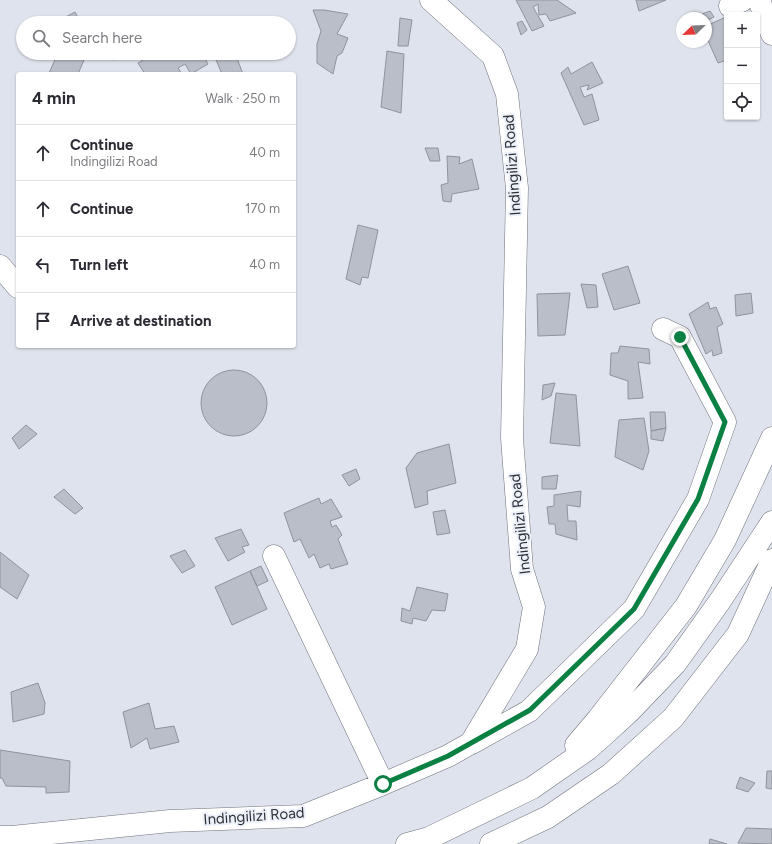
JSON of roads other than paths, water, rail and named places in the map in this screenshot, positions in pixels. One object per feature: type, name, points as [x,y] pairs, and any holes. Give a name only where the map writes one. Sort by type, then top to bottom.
[{"type":"main road","name":"Indingilizi Road","points":[[0,837],[170,821],[303,816],[448,756],[471,743],[527,649],[534,607],[522,569],[512,438],[517,188],[507,94],[493,56],[431,0]]},
{"type":"main road","points":[[759,0],[772,34]]},
{"type":"main road","points":[[0,266],[16,285]]},
{"type":"main road","points":[[471,743],[530,710],[634,609],[698,499],[725,422],[680,337],[662,329]]},
{"type":"main road","points":[[552,774],[598,719],[686,606],[725,540],[772,438]]},
{"type":"main road","points":[[407,844],[436,835],[532,788],[588,749],[630,711],[676,664],[772,522]]},
{"type":"main road","points":[[274,556],[383,784]]},
{"type":"main road","points":[[738,634],[772,560]]},
{"type":"main road","points":[[491,844],[548,817],[611,774],[673,718],[738,634],[772,584]]}]
